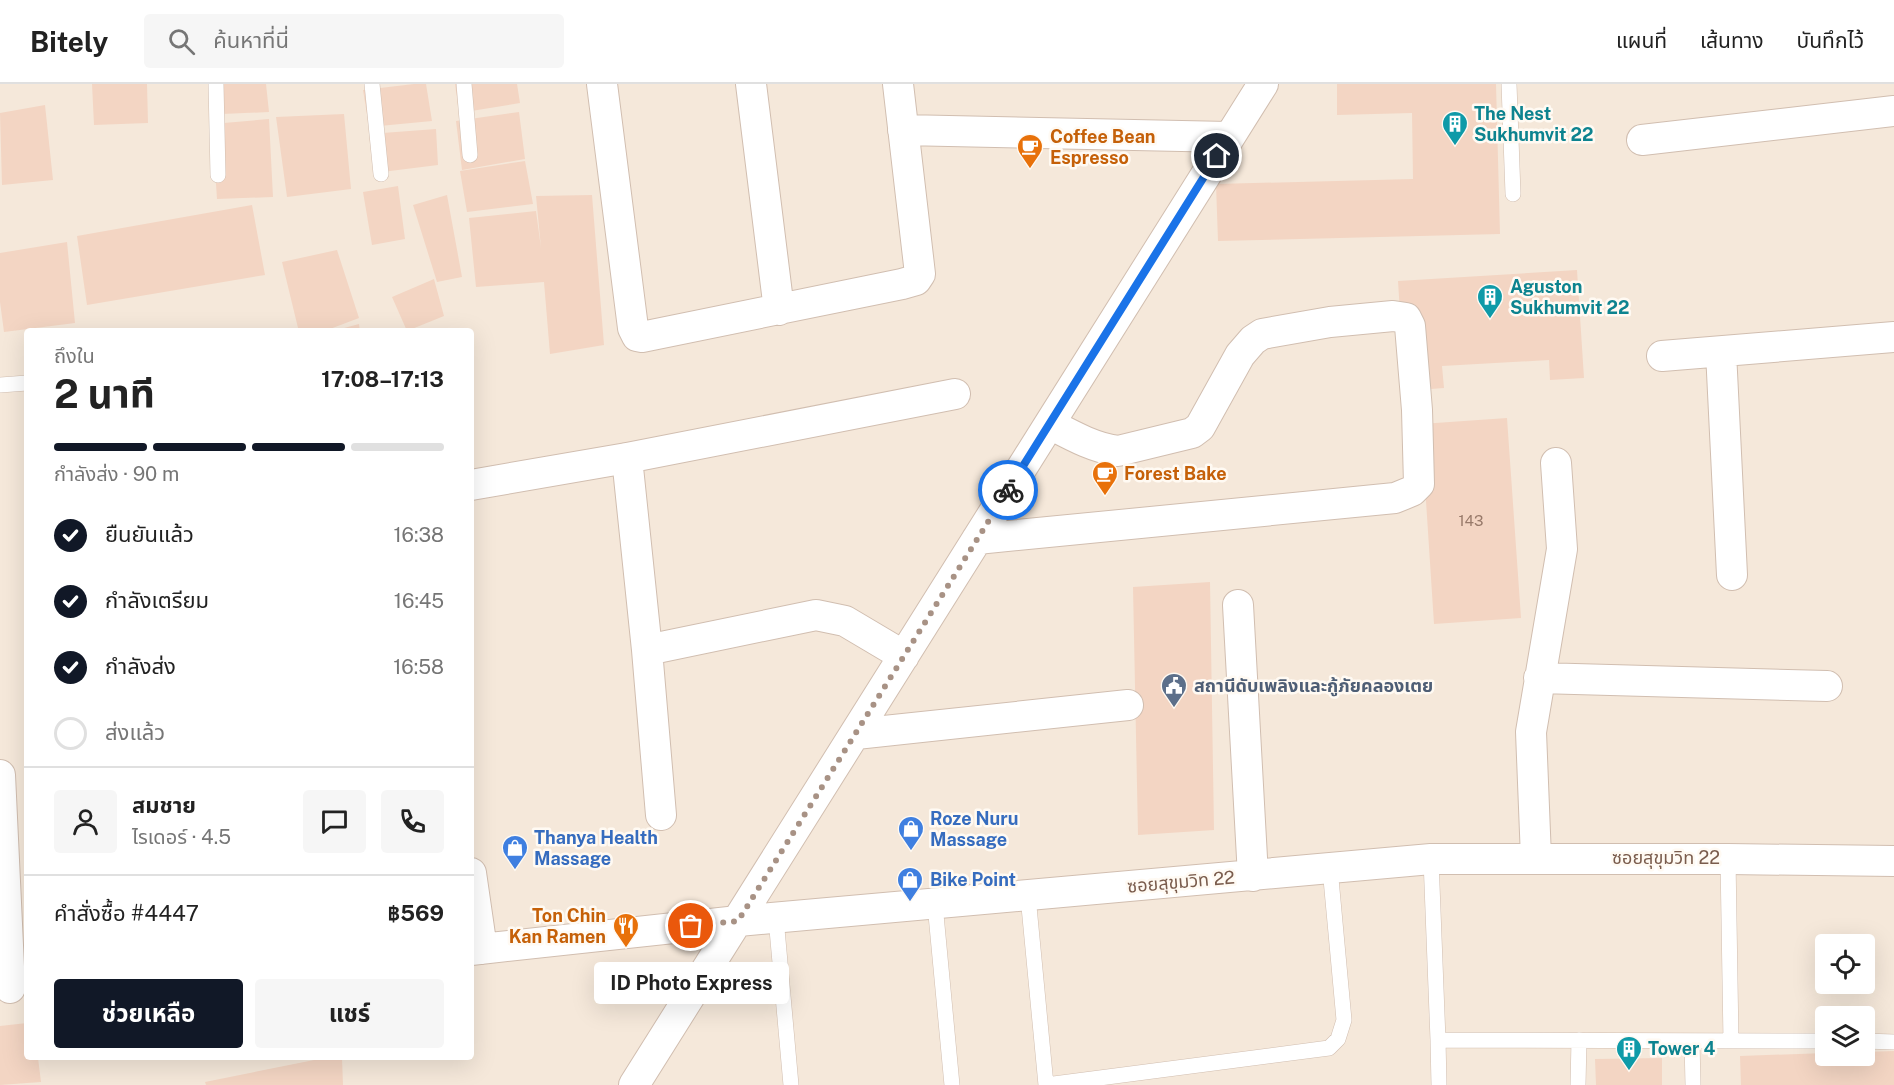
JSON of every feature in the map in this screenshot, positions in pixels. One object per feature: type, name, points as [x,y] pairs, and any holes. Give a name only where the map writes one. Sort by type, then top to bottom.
[{"type":"street","points":[[602,84],[633,328],[637,336],[642,337],[902,285],[916,280],[920,274],[898,84]]},
{"type":"street","points":[[751,84],[779,310]]},
{"type":"street","points":[[634,1085],[1263,84]]},
{"type":"street","points":[[1642,140],[1894,111]]},
{"type":"street","points":[[903,130],[1229,137]]},
{"type":"street","points":[[977,539],[1395,498],[1412,491],[1419,484],[1417,410],[1410,326],[1406,318],[1393,316],[1330,322],[1262,334],[1240,354],[1200,427],[1192,433],[1118,451],[1081,440],[1050,424]]},
{"type":"street","points":[[1662,356],[1894,337]]},
{"type":"street","points":[[1721,352],[1732,575]]},
{"type":"street","points":[[474,484],[627,458],[955,394]]},
{"type":"street","points":[[627,458],[661,815]]},
{"type":"street","points":[[1536,858],[1531,732],[1562,549],[1556,463]]},
{"type":"street","points":[[1238,606],[1253,876]]},
{"type":"street","points":[[647,650],[816,615],[845,621],[904,656]]},
{"type":"street","points":[[1539,678],[1827,686]]},
{"type":"street","points":[[856,734],[1128,705]]},
{"type":"street","points":[[0,775],[4,938],[12,988]]},
{"type":"street","name":"ซอยสุขุมวิท 22","points":[[476,949],[738,921],[1431,859],[1894,861]]},
{"type":"street","points":[[474,919],[476,949]]},
{"type":"lane","points":[[216,84],[218,176]]},
{"type":"lane","points":[[372,84],[381,174]]},
{"type":"lane","points":[[464,84],[470,155]]},
{"type":"lane","points":[[1509,84],[1513,194]]},
{"type":"lane","points":[[0,385],[24,383]]},
{"type":"lane","points":[[1431,859],[1439,1085]]},
{"type":"lane","points":[[1728,859],[1731,1041]]},
{"type":"lane","points":[[1028,896],[1046,1085],[1329,1048],[1338,1039],[1344,1020],[1330,868]]},
{"type":"lane","points":[[935,904],[952,1085]]},
{"type":"lane","points":[[776,918],[791,1085]]},
{"type":"lane","points":[[1438,1040],[1815,1041]]},
{"type":"lane","points":[[1578,1085],[1579,1040]]},
{"type":"lane","points":[[1692,1041],[1693,1085]]},
{"type":"lane","points":[[1875,1041],[1894,1042]]},
{"type":"shaded area","points":[[0,84],[1894,84],[1894,1085],[0,1085]]},
{"type":"building","points":[[92,84],[147,84],[148,123],[94,125]]},
{"type":"building","points":[[219,84],[266,84],[269,112],[222,114]]},
{"type":"building","points":[[426,84],[432,121],[369,127],[363,90]]},
{"type":"building","points":[[455,84],[517,84],[520,103],[459,113]]},
{"type":"building","name":"The Nest Sukhumvit 22","points":[[1337,84],[1496,84],[1500,234],[1218,241],[1216,184],[1413,179],[1412,113],[1337,115]]},
{"type":"building","points":[[45,105],[53,180],[2,185],[0,113]]},
{"type":"building","points":[[519,112],[525,159],[462,170],[456,121]]},
{"type":"building","points":[[344,114],[351,189],[287,197],[276,117]]},
{"type":"building","points":[[269,119],[273,197],[217,199],[212,124]]},
{"type":"building","points":[[436,129],[438,165],[374,173],[369,134]]},
{"type":"building","points":[[525,161],[533,204],[467,212],[460,171]]},
{"type":"building","points":[[398,186],[405,239],[372,245],[363,192]]},
{"type":"building","points":[[447,195],[462,277],[437,282],[413,205]]},
{"type":"building","points":[[592,195],[604,345],[550,354],[544,282],[476,287],[469,218],[536,211],[541,248],[536,196]]},
{"type":"building","points":[[252,205],[265,275],[87,305],[77,236]]},
{"type":"building","points":[[67,242],[75,323],[4,332],[0,302],[0,253]]},
{"type":"building","points":[[337,250],[359,318],[333,328],[298,328],[282,262]]},
{"type":"building","name":"Aguston Sukhumvit 22","points":[[1577,270],[1584,378],[1550,380],[1549,360],[1442,366],[1444,388],[1405,391],[1398,281]]},
{"type":"building","points":[[434,279],[444,316],[414,328],[406,328],[392,297]]},
{"type":"building","points":[[359,324],[360,328],[344,328]]},
{"type":"building","points":[[1507,418],[1521,618],[1434,624],[1421,424]]},
{"type":"building","name":"สถานีดับเพลิงและกู้ภัยคลองเตย","points":[[1210,582],[1214,830],[1138,835],[1133,587]]},
{"type":"building","points":[[24,1023],[24,1060],[38,1060],[41,1082],[0,1085],[0,1026]]},
{"type":"building","points":[[1894,1051],[1894,1085],[1741,1085],[1740,1056],[1815,1053],[1815,1066],[1875,1066],[1875,1052]]},
{"type":"building","name":"Tower 4","points":[[1662,1058],[1662,1085],[1596,1085],[1595,1059]]},
{"type":"building","points":[[314,1060],[342,1060],[343,1085],[206,1085],[205,1082]]},
{"type":"way so far","points":[[691,926],[738,921],[1008,490]]},
{"type":"place","name":"The Nest Sukhumvit 22","points":[[1455,147]]},
{"type":"place","name":"Coffee Bean Espresso","points":[[1030,170]]},
{"type":"place","name":"Aguston Sukhumvit 22","points":[[1490,320]]},
{"type":"place","name":"Forest Bake","points":[[1105,497]]},
{"type":"place","name":"สถานีดับเพลิงและกู้ภัยคลองเตย","points":[[1174,709]]},
{"type":"place","name":"Roze Nuru Massage","points":[[911,852]]},
{"type":"place","name":"Thanya Health Massage","points":[[515,871]]},
{"type":"place","name":"Bike Point","points":[[910,903]]},
{"type":"place","name":"ID Photo Express","points":[[691,926]]},
{"type":"place","name":"Ton Chin Kan Ramen","points":[[626,949]]},
{"type":"place","name":"Tower 4","points":[[1629,1072]]},
{"type":"route","points":[[1008,490],[1217,156]]}]
